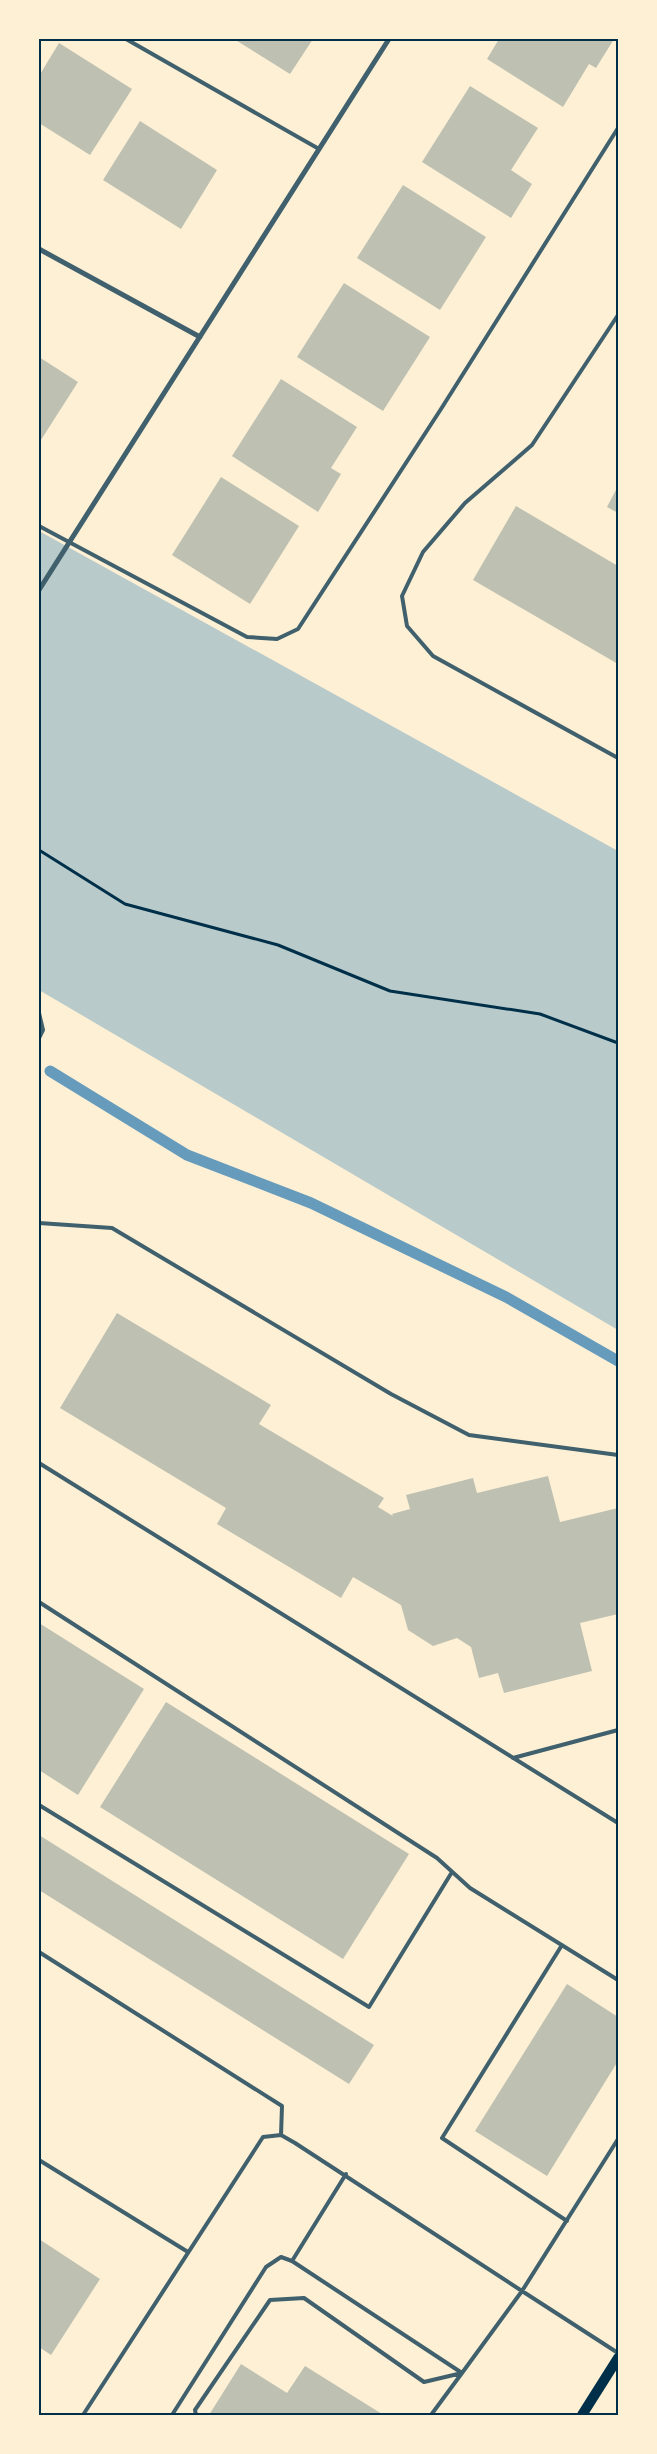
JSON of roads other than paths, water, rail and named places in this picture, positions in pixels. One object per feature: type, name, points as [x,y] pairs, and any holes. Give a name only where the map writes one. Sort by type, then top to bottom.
[{"type":"main road","points":[[582,2415],[618,2358]]},
{"type":"street","points":[[39,590],[389,39]]},
{"type":"street","points":[[39,248],[200,337]]},
{"type":"lane","points":[[126,39],[319,149]]},
{"type":"lane","points":[[39,526],[247,637],[277,639],[298,629],[441,409],[618,128]]},
{"type":"lane","points":[[618,316],[532,445],[465,504],[423,552],[402,596],[407,626],[433,656],[618,758]]},
{"type":"lane","points":[[39,1013],[43,1030],[39,1038]]},
{"type":"lane","points":[[39,1223],[112,1228],[391,1394],[469,1435],[618,1455]]},
{"type":"lane","points":[[39,1463],[618,1823]]},
{"type":"lane","points":[[39,1602],[437,1858],[470,1888],[618,1980]]},
{"type":"lane","points":[[513,1758],[618,1730]]},
{"type":"lane","points":[[39,1805],[369,2007],[452,1872]]},
{"type":"lane","points":[[562,1946],[442,2138],[567,2221]]},
{"type":"lane","points":[[39,1952],[282,2106],[281,2135]]},
{"type":"lane","points":[[84,2415],[263,2137],[281,2135],[346,2174],[618,2353]]},
{"type":"lane","points":[[431,2415],[522,2291],[618,2139]]},
{"type":"lane","points":[[39,2160],[188,2252]]},
{"type":"lane","points":[[292,2261],[346,2174]]},
{"type":"lane","points":[[172,2415],[266,2266],[282,2257],[292,2261],[462,2373]]},
{"type":"lane","points":[[196,2415],[195,2410],[270,2300],[304,2298],[424,2382],[462,2373]]},
{"type":"waterway","points":[[50,1071],[187,1155],[311,1203],[506,1297],[618,1361]]}]
